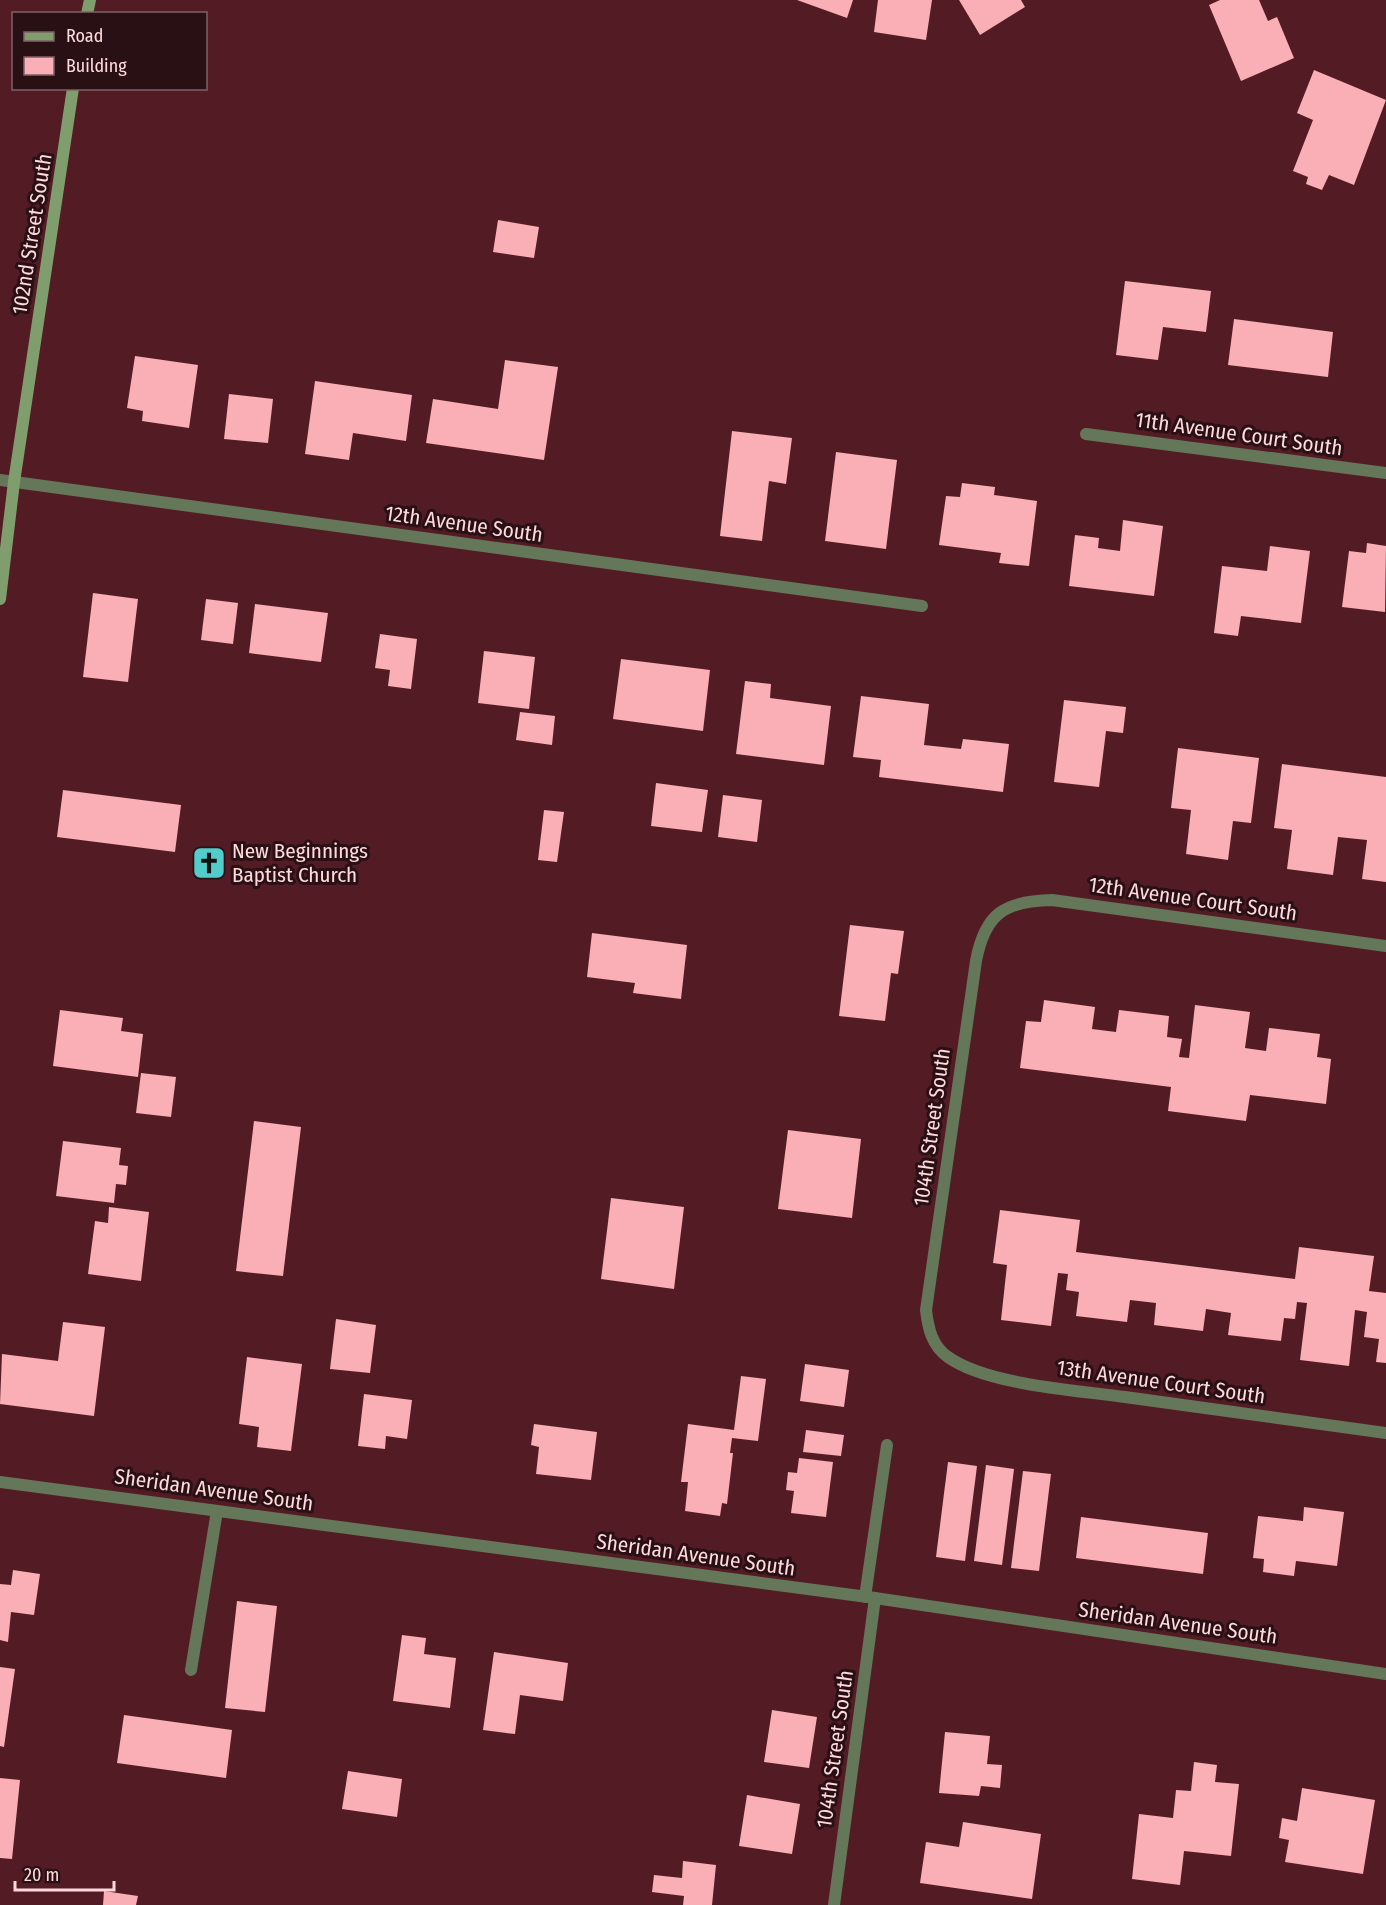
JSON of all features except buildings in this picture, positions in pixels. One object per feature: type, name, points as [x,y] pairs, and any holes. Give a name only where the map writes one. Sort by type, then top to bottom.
[{"type":"street","name":"102nd Street South","points":[[0,600],[14,482],[73,90]]},
{"type":"street","name":"11th Avenue Court South","points":[[1086,434],[1386,474]]},
{"type":"street","name":"12th Avenue South","points":[[0,480],[922,606]]},
{"type":"street","name":"12th Avenue Court South","points":[[997,914],[1011,905],[1052,900],[1386,946]]},
{"type":"street","name":"104th Street South","points":[[939,1349],[927,1323],[928,1294],[976,961],[987,926],[997,914]]},
{"type":"street","name":"13th Avenue Court South","points":[[939,1349],[946,1356],[968,1368],[1029,1383],[1386,1432]]},
{"type":"street","name":"104th Street South","points":[[834,1905],[887,1445]]},
{"type":"street","name":"Sheridan Avenue South","points":[[0,1482],[870,1598],[1386,1674]]},
{"type":"street","points":[[191,1670],[217,1510]]},
{"type":"place","name":"New Beginnings Baptist Church","points":[[209,863]]}]
